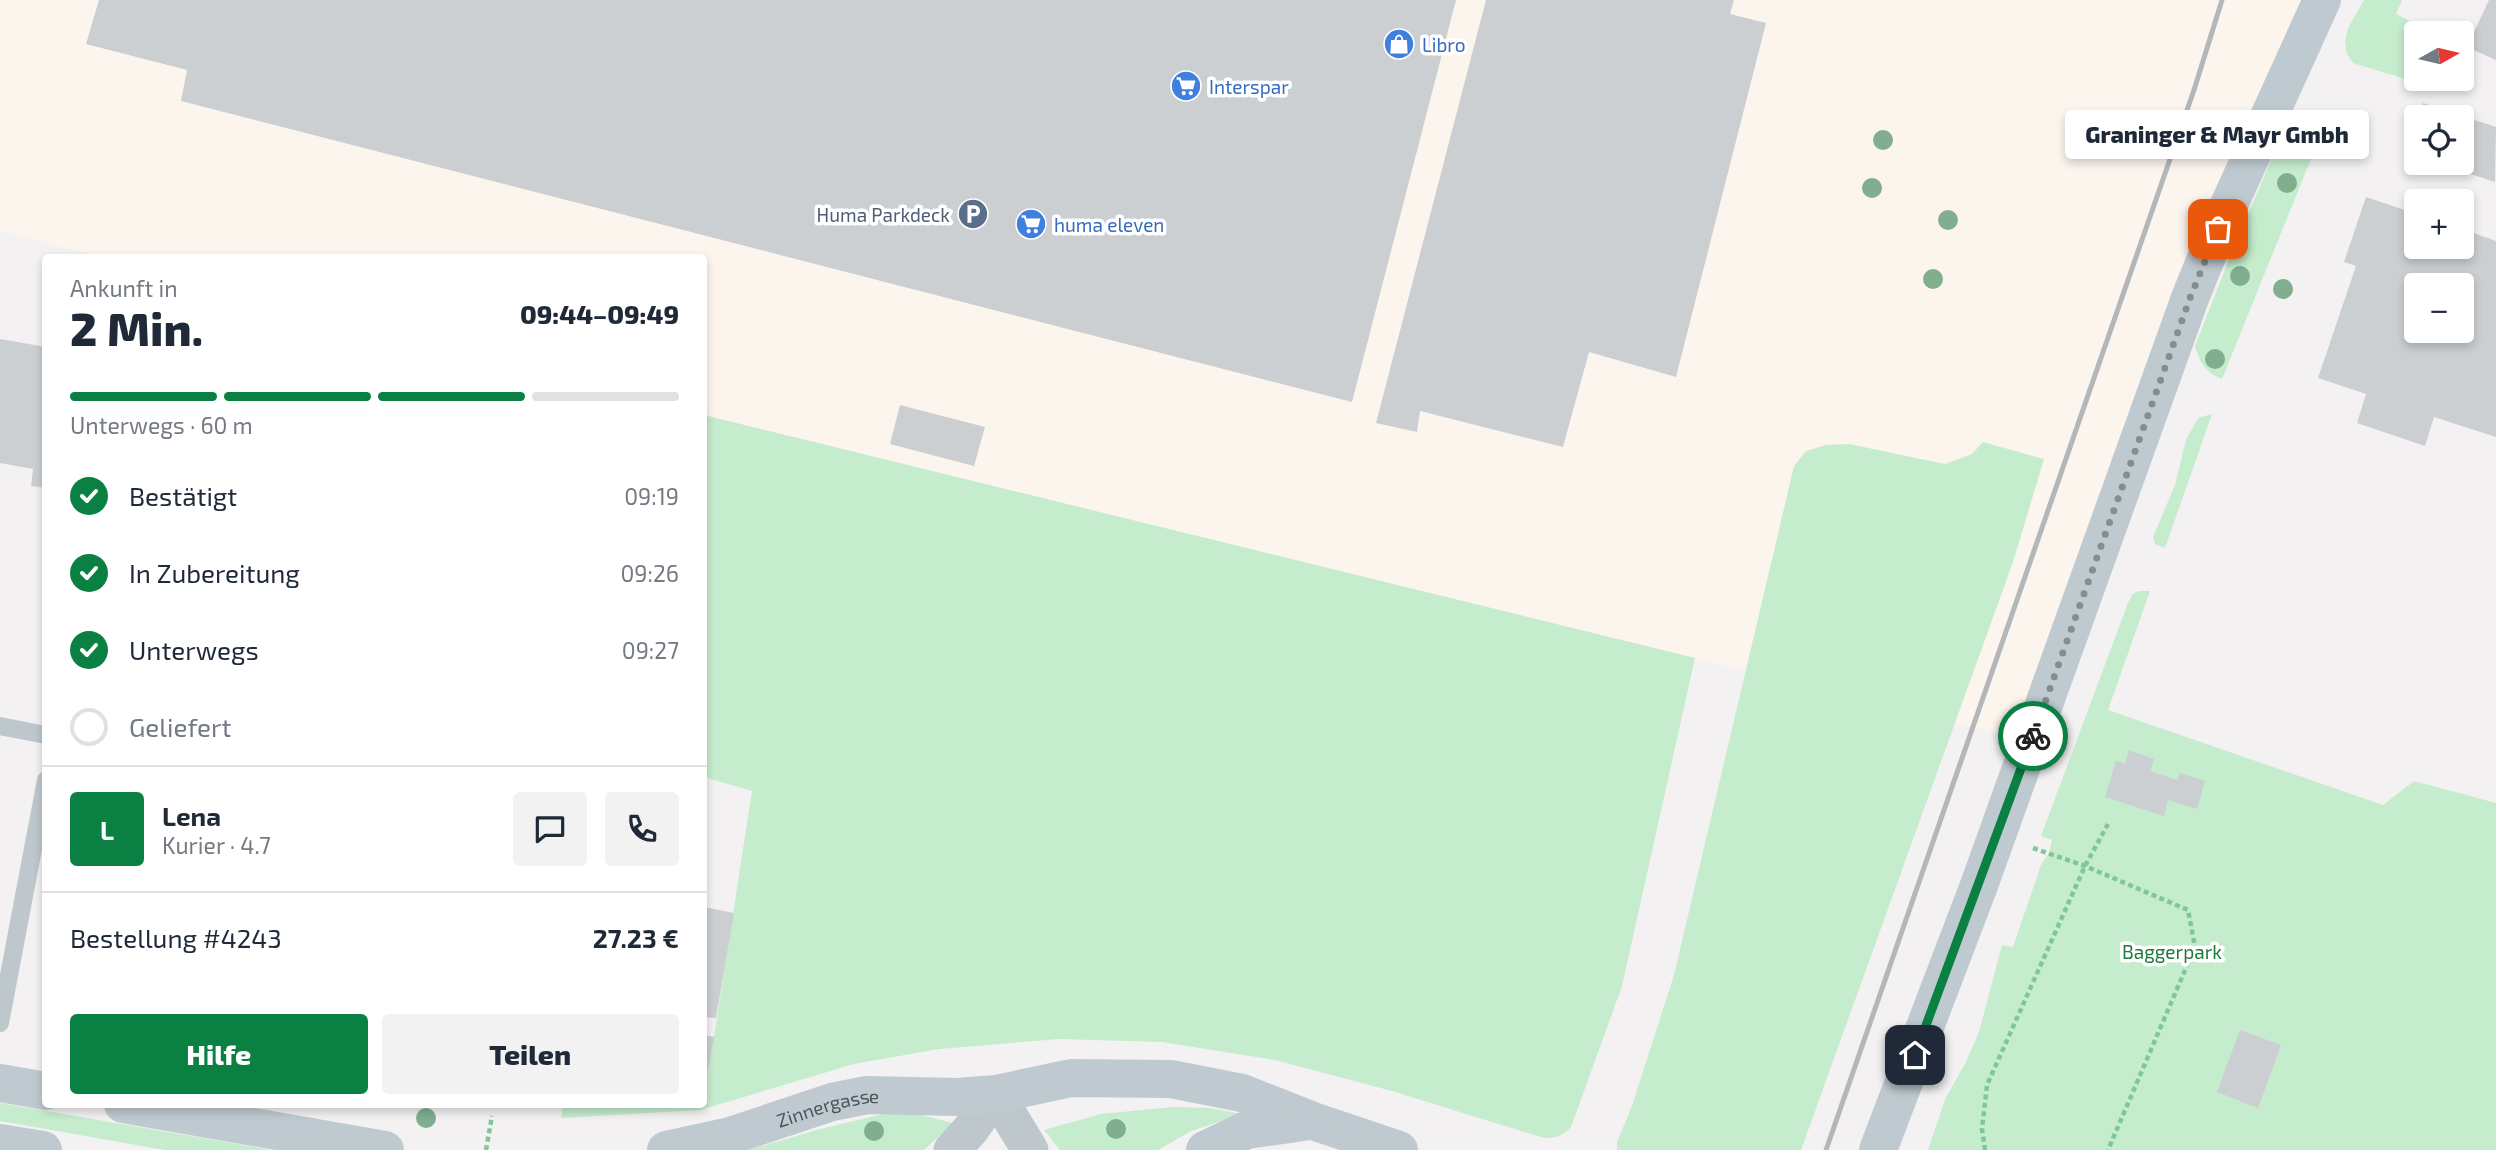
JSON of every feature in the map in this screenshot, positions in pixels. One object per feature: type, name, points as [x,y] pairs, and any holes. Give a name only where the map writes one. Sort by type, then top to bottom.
[{"type":"main road","points":[[1878,1150],[1997,835],[2190,298],[2218,229],[2322,0]]},
{"type":"main road","name":"Zinnergasse","points":[[666,1150],[730,1136],[832,1102],[867,1095],[957,1097],[996,1094],[1071,1078],[1171,1079],[1242,1093],[1399,1150]]},
{"type":"main road","points":[[0,1083],[42,1090]]},
{"type":"main road","points":[[146,1108],[385,1150]]},
{"type":"main road","name":"Zinnergasse","points":[[1205,1150],[1247,1130],[1313,1121]]},
{"type":"main road","points":[[0,1143],[43,1150]]},
{"type":"street","points":[[952,1150],[996,1094],[1030,1150]]},
{"type":"lane","points":[[0,726],[42,734]]},
{"type":"lane","points":[[0,1023],[42,801]]},
{"type":"path","points":[[1985,1150],[1982,1129],[1987,1085],[2085,866],[2108,824]]},
{"type":"path","points":[[1997,835],[2085,866],[2188,910],[2195,947],[2108,1150]]},
{"type":"path","points":[[486,1150],[492,1116]]},
{"type":"shaded area","points":[[0,0],[2322,0],[2031,741],[707,416],[707,254],[89,254],[0,231]]},
{"type":"green space","points":[[2364,0],[2402,0],[2396,14],[2410,21],[2404,21],[2404,79],[2353,63],[2347,54],[2345,42],[2348,28]]},
{"type":"green space","points":[[2297,139],[2317,144],[2222,379],[2204,367],[2195,346],[2279,142]]},
{"type":"green space","points":[[2212,414],[2165,548],[2155,544],[2153,537],[2175,485],[2186,440],[2198,418]]},
{"type":"green space","points":[[707,416],[1695,658],[1622,986],[1571,1127],[1565,1133],[1552,1138],[1544,1138],[1392,1091],[1275,1060],[1162,1042],[1059,1039],[939,1049],[854,1064],[707,1108],[707,1072],[752,791],[707,778]]},
{"type":"green space","points":[[1983,442],[2044,459],[2013,562],[1801,1150],[1617,1150],[1617,1142],[1632,1106],[1674,975],[1794,466],[1806,451],[1826,445],[1849,444],[1945,464],[1972,454]]},
{"type":"green space","name":"Baggerpark","points":[[2150,591],[2108,710],[2383,805],[2414,781],[2496,803],[2496,1150],[1928,1150],[1946,1097],[1979,1032],[2002,945],[2013,947],[2041,865],[2049,853],[2052,840],[2041,836],[2128,603],[2133,594]]},
{"type":"green space","points":[[0,1103],[272,1150],[165,1150],[0,1121]]},
{"type":"green space","points":[[1173,1107],[1208,1108],[1242,1114],[1191,1131],[1158,1150],[1060,1150],[1044,1130],[1101,1114]]},
{"type":"green space","points":[[562,1108],[707,1108],[700,1110],[561,1118]]},
{"type":"green space","points":[[888,1113],[921,1115],[953,1123],[924,1150],[748,1150],[820,1129]]},
{"type":"building","name":"Huma Parkdeck","points":[[99,0],[1456,0],[1352,402],[181,101],[187,70],[86,44]]},
{"type":"building","points":[[1486,0],[1734,0],[1730,14],[1766,23],[1676,377],[1589,352],[1563,447],[1420,411],[1417,432],[1376,423]]},
{"type":"building","points":[[2489,0],[2496,0],[2496,60],[2474,50],[2474,32]]},
{"type":"building","points":[[2474,120],[2496,127],[2495,182],[2474,175]]},
{"type":"building","points":[[2366,197],[2404,210],[2404,259],[2474,259],[2474,233],[2496,241],[2496,437],[2434,417],[2425,446],[2357,423],[2366,394],[2318,378],[2356,266],[2344,262]]},
{"type":"building","points":[[0,339],[42,346],[42,487],[31,486],[33,469],[0,463]]},
{"type":"building","points":[[900,405],[985,427],[974,466],[890,444]]},
{"type":"building","points":[[2129,750],[2154,759],[2150,771],[2177,780],[2180,773],[2205,781],[2197,809],[2168,800],[2164,816],[2105,797],[2116,761],[2125,764]]},
{"type":"building","points":[[707,908],[734,913],[716,1018],[707,1017]]},
{"type":"building","points":[[2240,1030],[2281,1045],[2258,1108],[2217,1092]]},
{"type":"building","points":[[707,1036],[714,1037],[707,1072]]},
{"type":"railway","points":[[1826,1150],[2194,90],[2222,0]]},
{"type":"way so far","points":[[2033,736],[2190,298],[2218,229]]},
{"type":"place","name":"Libro","points":[[1399,44]]},
{"type":"place","name":"Interspar","points":[[1186,86]]},
{"type":"place","name":"Huma Parkdeck","points":[[973,214]]},
{"type":"place","name":"huma eleven","points":[[1031,224]]},
{"type":"place","name":"Graninger & Mayr Gmbh","points":[[2218,229]]},
{"type":"route","points":[[1915,1055],[2033,736]]}]
